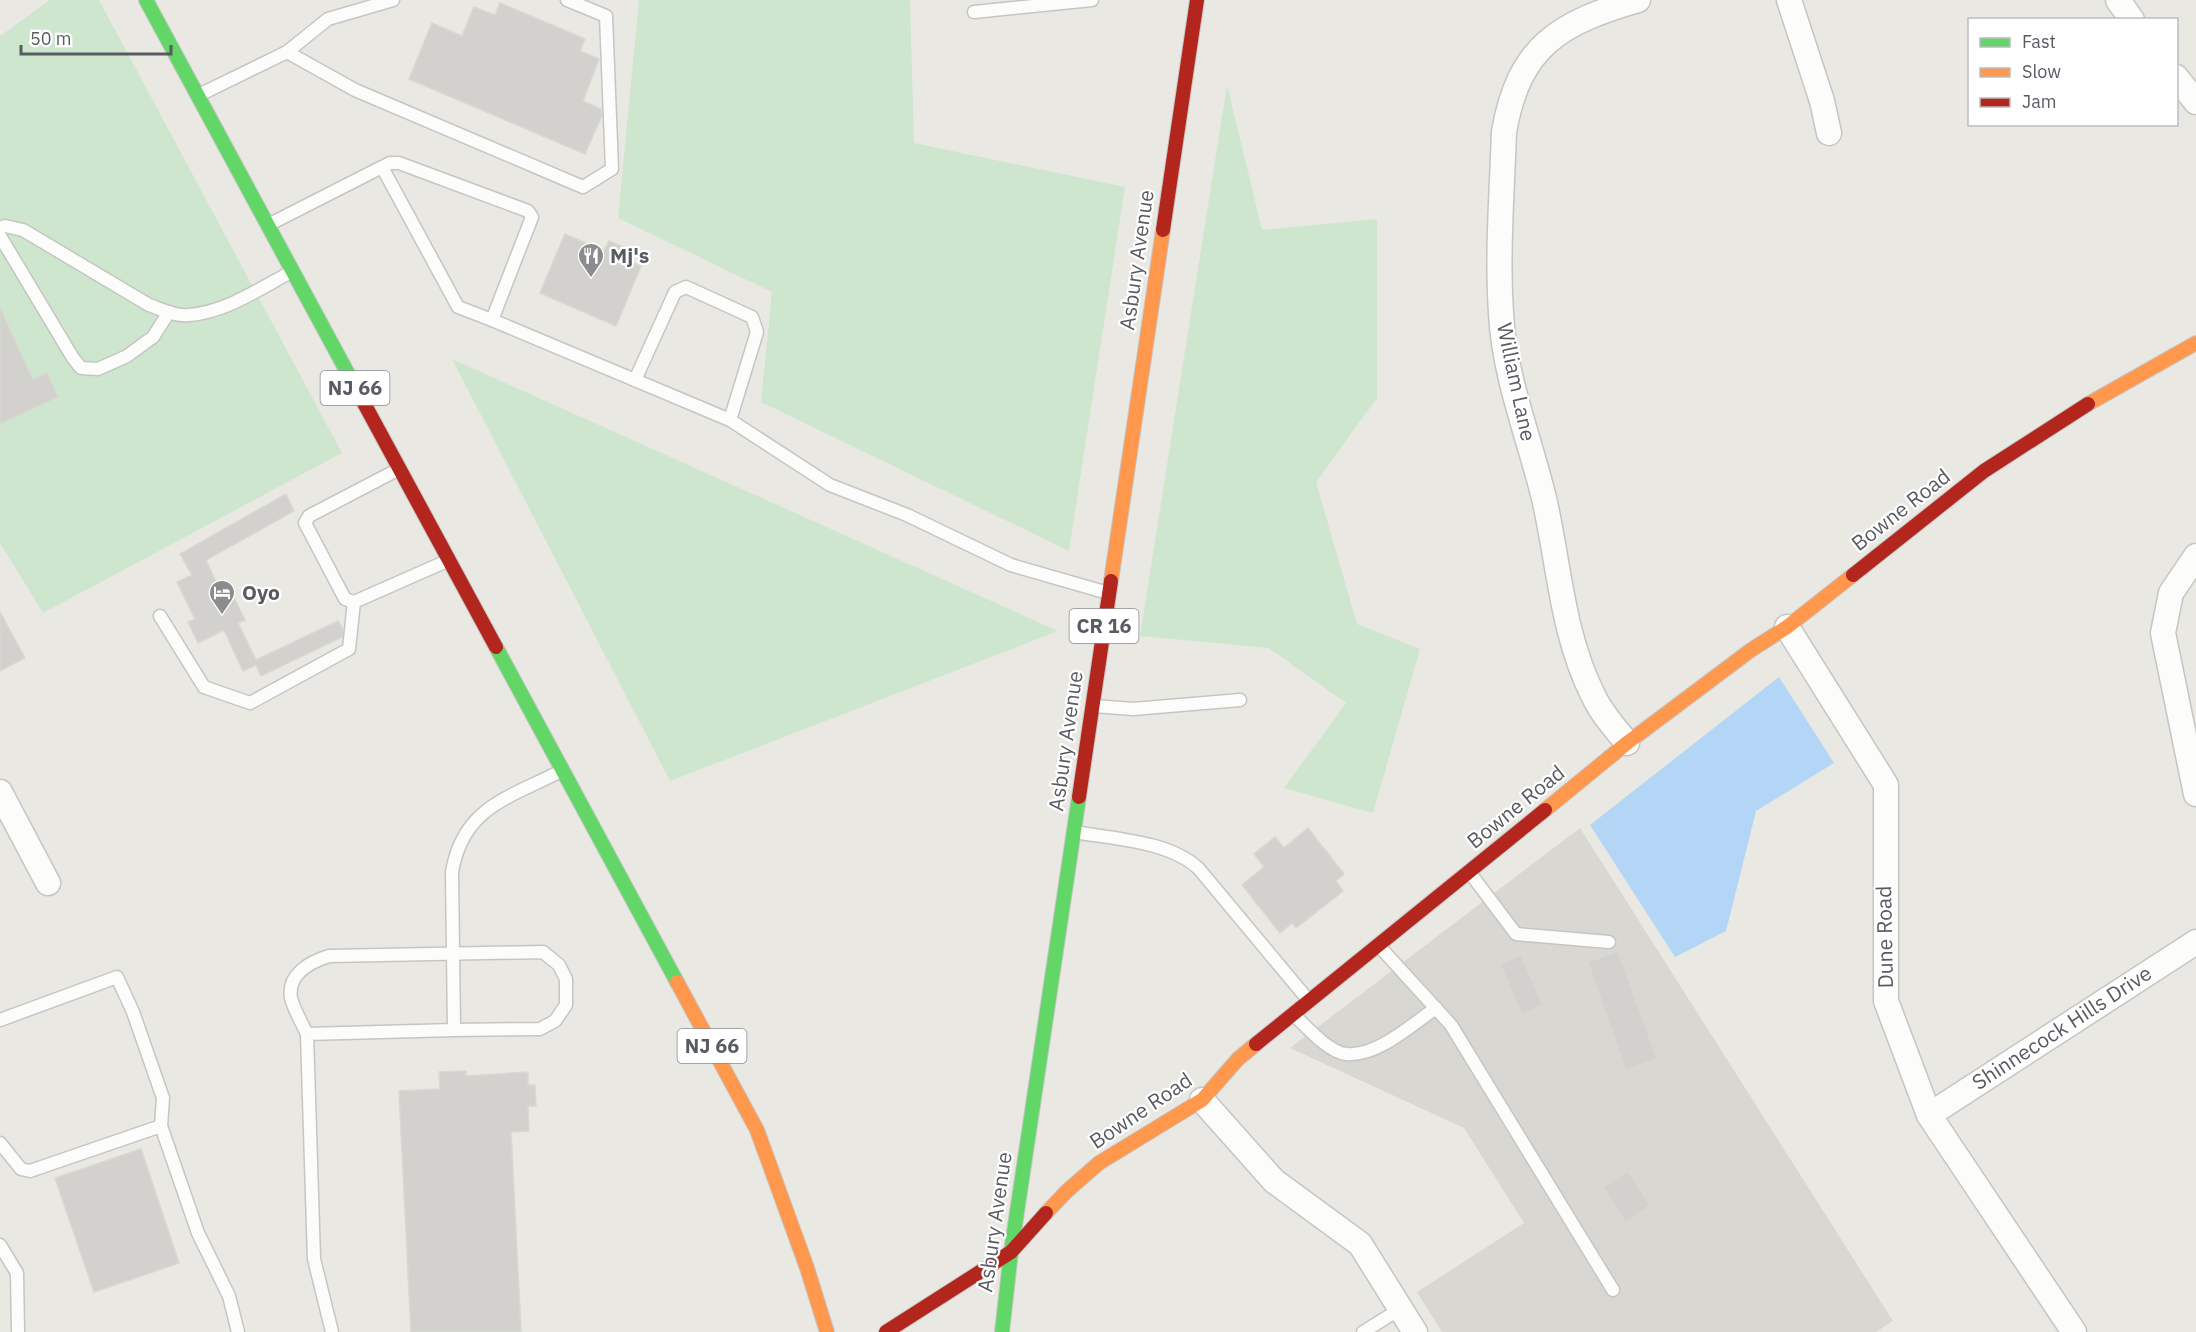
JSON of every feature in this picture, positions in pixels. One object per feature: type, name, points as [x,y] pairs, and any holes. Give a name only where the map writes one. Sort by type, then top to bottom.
[{"type":"main road","name":"NJ 66","points":[[146,0],[757,1130],[807,1268],[827,1332]]},
{"type":"main road","name":"Asbury Avenue","points":[[1000,1332],[1197,0]]},
{"type":"main road","name":"Bowne Road","points":[[886,1332],[1011,1252],[1067,1191],[1100,1163],[1202,1100],[1238,1059],[1627,743],[1751,650],[1787,627],[1984,471],[2076,411],[2196,343]]},
{"type":"street","name":"William Lane","points":[[1627,743],[1594,698],[1584,676],[1570,632],[1543,497],[1506,355],[1500,287],[1504,132],[1508,108],[1516,86],[1529,62],[1544,44],[1559,32],[1582,18],[1638,0]]},
{"type":"street","points":[[1789,0],[1822,102],[1829,133]]},
{"type":"street","points":[[2118,0],[2131,18]]},
{"type":"street","points":[[2178,80],[2196,102]]},
{"type":"street","points":[[2196,555],[2171,593],[2163,633],[2196,794]]},
{"type":"street","name":"Dune Road","points":[[1787,627],[1886,785],[1886,1001],[1929,1115],[2074,1332]]},
{"type":"street","points":[[0,792],[48,883]]},
{"type":"street","name":"Shinnecock Hills Drive","points":[[1929,1115],[2196,942]]},
{"type":"street","points":[[1202,1100],[1274,1181],[1360,1244],[1415,1332]]},
{"type":"lane","points":[[197,96],[287,52],[328,19],[393,0]]},
{"type":"lane","points":[[287,52],[355,90],[583,187],[612,169],[606,16],[567,0]]},
{"type":"lane","points":[[974,12],[1092,0]]},
{"type":"lane","points":[[267,226],[390,163],[399,163],[528,211],[532,217],[492,320]]},
{"type":"lane","points":[[382,167],[458,307],[730,420],[830,485],[907,515],[1011,566],[1109,594]]},
{"type":"lane","points":[[0,228],[5,226],[23,230],[149,304],[188,316],[226,306],[292,272]]},
{"type":"lane","points":[[0,236],[67,349],[81,368],[98,369],[128,356],[153,337],[169,312]]},
{"type":"lane","points":[[635,380],[675,292],[686,287],[752,317],[757,332],[730,420]]},
{"type":"lane","points":[[399,469],[309,516],[305,523],[345,599],[354,602],[448,560]]},
{"type":"lane","points":[[160,616],[204,687],[250,703],[349,649],[354,602]]},
{"type":"lane","points":[[1092,706],[1132,709],[1240,700]]},
{"type":"lane","points":[[454,1030],[452,872],[455,854],[462,836],[490,807],[562,771]]},
{"type":"lane","points":[[1074,832],[1151,846],[1189,859],[1310,1001]]},
{"type":"lane","points":[[1469,872],[1516,934],[1609,942]]},
{"type":"lane","points":[[1378,946],[1451,1025],[1613,1290]]},
{"type":"lane","points":[[307,1034],[540,1029],[555,1021],[566,1005],[566,979],[559,966],[543,952],[329,956],[311,961],[294,976],[291,997],[307,1034],[314,1259],[332,1332]]},
{"type":"lane","points":[[0,1020],[117,977],[133,1012],[163,1098],[161,1126],[198,1233],[229,1296],[238,1332]]},
{"type":"lane","points":[[1293,1014],[1321,1041],[1345,1054],[1372,1051],[1436,1008]]},
{"type":"lane","points":[[0,1143],[21,1169],[30,1171],[161,1126]]},
{"type":"lane","points":[[0,1245],[17,1273],[18,1332]]},
{"type":"lane","points":[[1363,1332],[1400,1309]]},
{"type":"shaded area","points":[[1580,828],[1893,1321],[1876,1332],[1442,1332],[1417,1292],[1524,1223],[1464,1128],[1290,1048]]},
{"type":"green space","points":[[50,0],[99,0],[342,453],[43,613],[0,543],[0,36]]},
{"type":"green space","points":[[639,0],[910,0],[914,143],[1125,187],[1069,551],[761,402],[772,292],[618,218]]},
{"type":"green space","points":[[1227,85],[1262,230],[1377,219],[1377,398],[1316,482],[1357,624],[1420,649],[1373,813],[1284,788],[1346,703],[1269,648],[1140,636]]},
{"type":"green space","points":[[452,359],[1058,631],[670,781]]},
{"type":"water","points":[[1779,677],[1834,763],[1756,811],[1726,931],[1675,957],[1590,825]]},
{"type":"building","points":[[500,3],[585,39],[580,51],[599,59],[583,101],[601,109],[602,115],[585,154],[409,79],[432,23],[462,36],[474,7],[495,15]]},
{"type":"building","name":"Mj's","points":[[565,234],[604,251],[609,241],[632,251],[628,261],[641,266],[616,326],[540,293]]},
{"type":"building","points":[[0,308],[33,380],[47,373],[58,397],[0,424]]},
{"type":"building","points":[[286,494],[294,511],[206,560],[225,602],[234,598],[245,620],[238,623],[256,660],[338,621],[343,630],[342,637],[261,676],[256,665],[243,671],[224,630],[198,643],[188,622],[195,619],[177,582],[192,575],[180,554]]},
{"type":"building","points":[[0,612],[25,658],[0,671]]},
{"type":"building","points":[[1308,828],[1344,874],[1336,881],[1343,891],[1296,928],[1292,923],[1280,933],[1242,885],[1264,867],[1254,854],[1275,837],[1284,848]]},
{"type":"building","points":[[1618,951],[1657,1059],[1626,1070],[1588,962]]},
{"type":"building","points":[[1521,955],[1543,1005],[1522,1014],[1500,964]]},
{"type":"building","points":[[466,1071],[466,1076],[528,1072],[528,1085],[535,1085],[536,1106],[528,1106],[529,1131],[511,1132],[521,1332],[411,1332],[399,1091],[440,1089],[439,1072]]},
{"type":"building","points":[[141,1149],[179,1263],[94,1292],[55,1178]]},
{"type":"building","points":[[1628,1171],[1650,1206],[1625,1222],[1603,1187]]},
{"type":"traffic: fast","points":[[146,0],[365,405]]},
{"type":"traffic: fast","points":[[496,647],[677,982]]},
{"type":"traffic: fast","points":[[1002,1332],[1011,1252],[1079,797]]},
{"type":"traffic: slow","points":[[1111,581],[1163,230]]},
{"type":"traffic: slow","points":[[2088,404],[2196,343]]},
{"type":"traffic: slow","points":[[1545,810],[1627,743],[1751,650],[1787,627],[1853,575]]},
{"type":"traffic: slow","points":[[677,982],[757,1130],[807,1268],[827,1332]]},
{"type":"traffic: slow","points":[[1046,1213],[1099,1163],[1202,1100],[1238,1059],[1256,1044]]},
{"type":"traffic: jam","points":[[1163,230],[1197,0]]},
{"type":"traffic: jam","points":[[1853,575],[1984,471],[2088,404]]},
{"type":"traffic: jam","points":[[365,405],[496,647]]},
{"type":"traffic: jam","points":[[1079,797],[1111,581]]},
{"type":"traffic: jam","points":[[1256,1044],[1545,810]]},
{"type":"traffic: jam","points":[[886,1332],[1011,1252],[1046,1213]]},
{"type":"place","name":"Mj's","points":[[591,279]]},
{"type":"place","name":"Oyo","points":[[222,616]]}]
